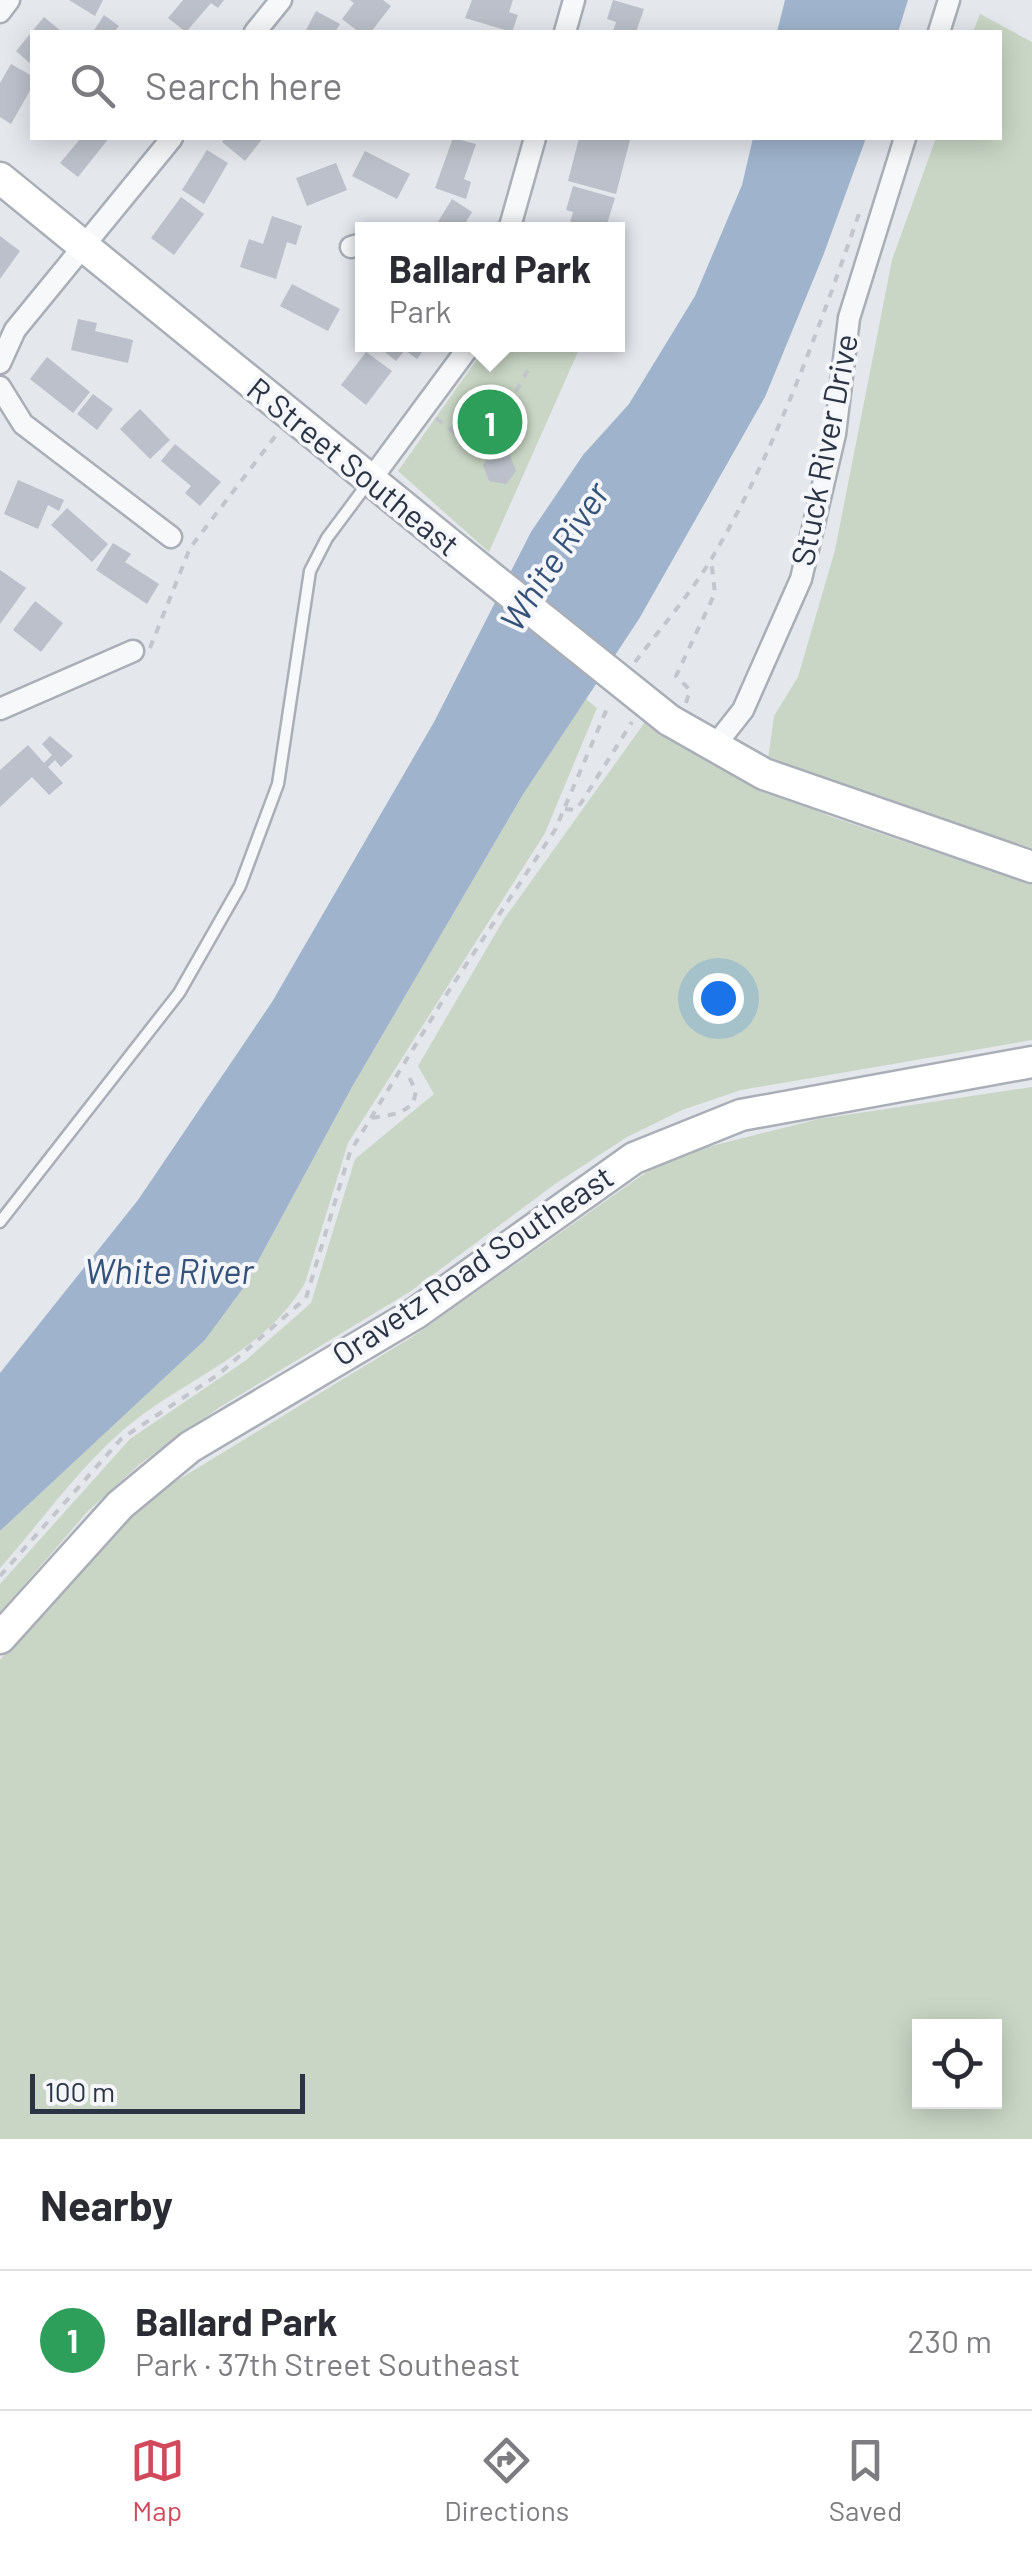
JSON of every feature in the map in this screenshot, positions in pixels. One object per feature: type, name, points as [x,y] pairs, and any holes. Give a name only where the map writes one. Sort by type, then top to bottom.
[{"type":"street","points":[[0,12],[9,0]]},
{"type":"street","points":[[258,30],[281,0]]},
{"type":"street","points":[[566,30],[574,0]]},
{"type":"street","points":[[940,30],[949,0]]},
{"type":"street","points":[[0,363],[16,330],[170,140]]},
{"type":"street","points":[[511,222],[535,140]]},
{"type":"street","name":"Stuck River Drive","points":[[713,748],[743,710],[802,579],[835,434],[850,318],[904,140]]},
{"type":"street","name":"R Street Southeast","points":[[0,178],[369,482],[663,715],[713,748],[764,774],[1032,866]]},
{"type":"street","points":[[369,482],[465,352]]},
{"type":"street","points":[[0,387],[24,424],[172,538]]},
{"type":"street","points":[[0,686],[9,705],[133,652]]},
{"type":"street","name":"Oravetz Road Southeast","points":[[0,1638],[120,1505],[190,1447],[416,1313],[634,1158],[741,1115],[1032,1062]]},
{"type":"lane","points":[[0,1222],[179,992],[240,886],[278,784],[310,571],[328,538],[369,482]]},
{"type":"path","points":[[453,432],[477,404],[513,396],[528,370]]},
{"type":"path","points":[[424,410],[488,459]]},
{"type":"path","points":[[133,652],[148,652],[190,548],[290,417]]},
{"type":"path","points":[[564,809],[574,810],[663,715],[691,695],[676,676],[714,593],[711,559]]},
{"type":"path","points":[[372,1118],[400,1113],[413,1104],[416,1091],[404,1069]]},
{"type":"path","points":[[0,1576],[121,1439],[219,1374],[294,1313],[306,1298],[328,1226]]},
{"type":"green space","points":[[980,14],[1032,42],[1032,848],[819,783],[768,760],[774,716],[798,677],[835,550],[892,260],[935,140],[1002,140],[1002,30],[974,30]]},
{"type":"green space","points":[[482,352],[578,352],[489,552],[398,471]]},
{"type":"green space","points":[[586,699],[597,708],[545,833],[348,1143],[305,1283],[288,1308],[244,1348],[145,1413],[105,1446],[0,1568],[0,1531],[205,1340],[244,1287],[352,1087],[522,796]]},
{"type":"green space","points":[[650,715],[765,788],[829,816],[1032,885],[1032,1040],[741,1090],[682,1110],[627,1137],[555,1184],[411,1291],[220,1407],[141,1463],[88,1511],[0,1613],[0,1584],[130,1439],[245,1361],[311,1303],[355,1159],[434,1094],[418,1066],[504,919]]},
{"type":"green space","points":[[1032,1087],[1032,2139],[0,2139],[0,1660],[113,1532],[155,1494],[412,1337],[668,1157],[819,1119]]},
{"type":"water","points":[[785,0],[908,0],[899,30],[778,30]]},
{"type":"water","name":"White River","points":[[753,140],[865,140],[765,397],[639,619],[522,796],[352,1087],[244,1287],[205,1340],[0,1531],[0,1373],[138,1200],[272,1002],[434,722],[531,532],[583,455],[629,404],[695,296],[742,185]]},
{"type":"building","points":[[69,0],[103,0],[95,16]]},
{"type":"building","points":[[183,0],[224,0],[218,8],[211,3],[188,30],[168,18]]},
{"type":"building","points":[[350,0],[383,0],[391,6],[373,30],[356,30],[342,19],[354,3]]},
{"type":"building","points":[[472,0],[513,0],[509,12],[518,15],[513,30],[465,18]]},
{"type":"building","points":[[613,0],[644,9],[637,30],[614,30],[616,22],[607,19]]},
{"type":"building","points":[[316,11],[340,24],[336,30],[306,30]]},
{"type":"building","points":[[104,15],[119,26],[116,30],[94,30]]},
{"type":"building","points":[[44,17],[60,30],[33,30]]},
{"type":"building","points":[[30,34],[30,63],[16,51]]},
{"type":"building","points":[[11,64],[30,75],[30,91],[11,124],[0,117],[0,83]]},
{"type":"building","points":[[79,140],[107,140],[78,177],[60,163]]},
{"type":"building","points":[[224,140],[261,140],[245,161]]},
{"type":"building","points":[[452,140],[476,144],[464,179],[471,182],[466,199],[435,188]]},
{"type":"building","points":[[578,140],[630,140],[616,194],[568,181]]},
{"type":"building","points":[[207,150],[228,163],[204,204],[182,190]]},
{"type":"building","points":[[365,151],[410,174],[397,199],[352,176]]},
{"type":"building","points":[[336,163],[347,190],[307,206],[296,178]]},
{"type":"building","points":[[573,186],[615,198],[608,222],[570,222],[573,212],[566,210]]},
{"type":"building","points":[[181,197],[204,214],[174,255],[151,238]]},
{"type":"building","points":[[452,199],[472,212],[466,222],[438,222]]},
{"type":"building","points":[[272,216],[302,226],[296,245],[287,242],[276,279],[240,267],[249,239],[263,244]]},
{"type":"building","points":[[0,236],[20,251],[0,279]]},
{"type":"building","points":[[292,284],[340,309],[328,331],[280,306]]},
{"type":"building","points":[[78,319],[97,323],[95,331],[133,340],[128,363],[71,350]]},
{"type":"building","points":[[366,352],[392,371],[366,405],[341,385]]},
{"type":"building","points":[[385,352],[403,352],[396,361]]},
{"type":"building","points":[[47,357],[90,392],[73,413],[30,379]]},
{"type":"building","points":[[93,394],[113,409],[97,430],[77,414]]},
{"type":"building","points":[[140,409],[170,440],[150,459],[120,429]]},
{"type":"building","points":[[175,444],[221,482],[200,506],[185,493],[191,486],[161,461]]},
{"type":"building","points":[[494,452],[510,455],[516,471],[506,484],[489,481],[483,465]]},
{"type":"building","points":[[18,480],[64,500],[59,511],[48,505],[38,529],[4,514]]},
{"type":"building","points":[[67,508],[108,544],[92,562],[51,525]]},
{"type":"building","points":[[113,543],[131,554],[125,562],[159,584],[147,604],[96,570]]},
{"type":"building","points":[[0,570],[26,588],[0,624]]},
{"type":"building","points":[[35,601],[63,623],[41,652],[13,630]]},
{"type":"building","points":[[50,736],[73,756],[61,767],[55,760],[48,767],[63,783],[49,795],[32,777],[0,807],[0,770],[28,745],[44,763],[52,755],[42,744]]},
{"type":"place","name":"Ballard Park","points":[[490,422]]}]
